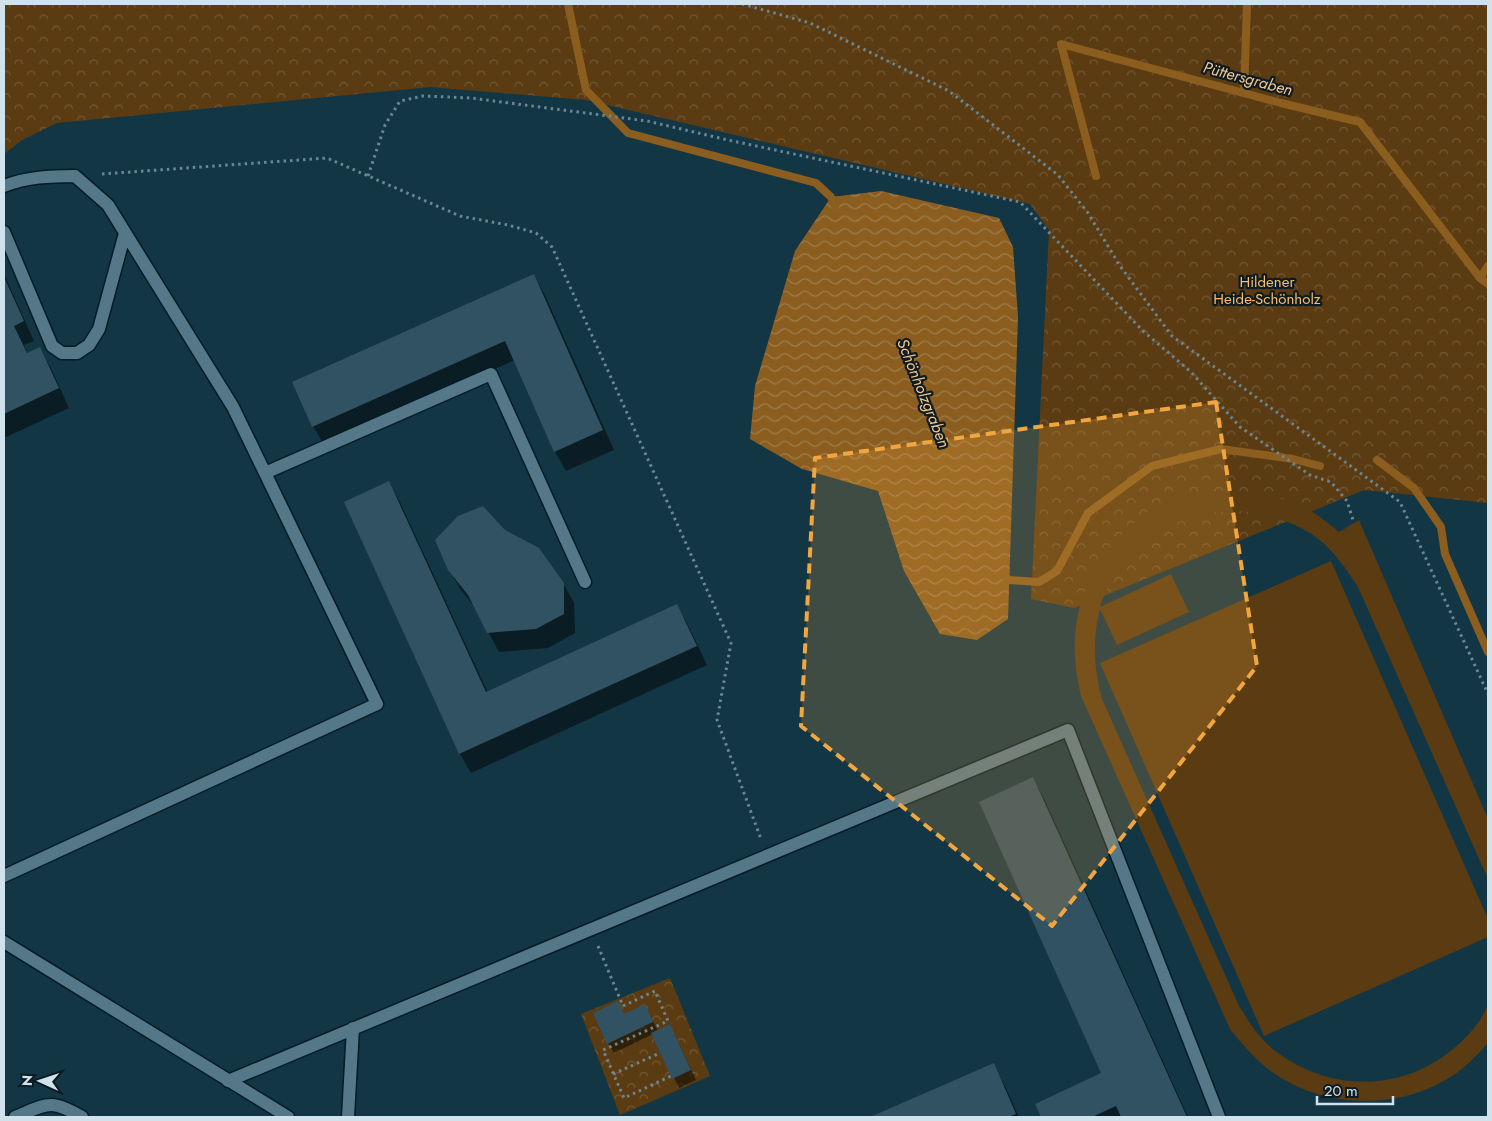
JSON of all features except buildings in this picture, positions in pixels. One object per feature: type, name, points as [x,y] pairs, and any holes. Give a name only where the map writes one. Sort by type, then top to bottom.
[{"type":"lane","points":[[4,186],[16,181],[43,176],[74,176],[108,205],[233,407],[376,704],[4,876]]},
{"type":"lane","points":[[4,232],[52,346],[62,353],[77,353],[89,345],[99,329],[124,233]]},
{"type":"lane","points":[[265,472],[491,374],[585,582]]},
{"type":"lane","points":[[228,1080],[1068,730],[1219,1117]]},
{"type":"lane","points":[[4,942],[288,1117]]},
{"type":"lane","points":[[348,1117],[353,1028]]},
{"type":"lane","points":[[15,1117],[46,1104],[65,1107],[82,1117]]},
{"type":"path","points":[[742,4],[810,23],[949,91],[1058,175],[1088,213],[1120,266],[1172,336],[1400,502],[1488,694]]},
{"type":"path","points":[[368,176],[385,125],[400,101],[423,96],[472,98],[647,121],[1020,202],[1143,331],[1191,372],[1240,427],[1310,475],[1331,482],[1347,502],[1354,523]]},
{"type":"path","points":[[591,929],[623,1006],[655,992],[668,1021],[603,1050],[624,1098],[671,1076]]},
{"type":"path","points":[[613,1074],[660,1053]]},
{"type":"highlighted area","points":[[1216,402],[1257,666],[1052,926],[801,726],[815,458]]},
{"type":"green space","name":"Hildener Heide-Schönholz","points":[[4,4],[1488,4],[1488,503],[1364,490],[1074,608],[1031,599],[1049,230],[1030,204],[586,100],[430,87],[57,123],[22,140],[4,154]]},
{"type":"green space","points":[[1220,491],[1255,493],[1291,502],[1311,511],[1339,532],[1359,520],[1488,819],[1488,879],[1358,587],[1341,562],[1327,547],[1303,529],[1273,517],[1242,511],[1212,513],[1183,520],[1156,533],[1133,553],[1114,577],[1100,607],[1171,574],[1189,612],[1117,645],[1100,609],[1097,620],[1095,654],[1102,699],[1239,1006],[1256,1032],[1278,1053],[1299,1066],[1321,1075],[1343,1080],[1366,1082],[1389,1079],[1412,1073],[1433,1063],[1453,1049],[1473,1029],[1488,1005],[1488,1043],[1469,1063],[1455,1074],[1435,1086],[1412,1094],[1389,1099],[1365,1101],[1318,1094],[1296,1086],[1268,1069],[1256,1059],[1230,1029],[1081,696],[1075,652],[1076,631],[1079,610],[1094,570],[1122,535],[1154,508],[1186,496]]},
{"type":"green space","points":[[1331,561],[1488,919],[1488,937],[1264,1036],[1100,663]]},
{"type":"green space","points":[[670,978],[710,1076],[620,1115],[581,1014]]},
{"type":"water","points":[[881,191],[999,218],[1013,247],[1018,317],[1008,619],[977,640],[940,634],[904,571],[878,491],[802,469],[750,439],[755,386],[795,251],[831,197]]},
{"type":"waterway","name":"Schönholzgraben","points":[[568,4],[586,90],[628,133],[816,183],[831,197],[835,206]]},
{"type":"waterway","points":[[1244,93],[1247,4]]},
{"type":"waterway","name":"Püttersgraben","points":[[1096,176],[1061,44],[1281,103],[1360,122],[1480,278],[1488,284]]},
{"type":"waterway","points":[[1480,278],[1488,266]]},
{"type":"waterway","name":"Schönholzgraben","points":[[1003,574],[1009,580],[1039,582],[1057,571],[1088,513],[1152,466],[1221,449],[1293,459],[1320,466]]},
{"type":"waterway","name":"Schönholzgraben","points":[[1377,460],[1414,488],[1441,527],[1445,554],[1488,652]]}]
